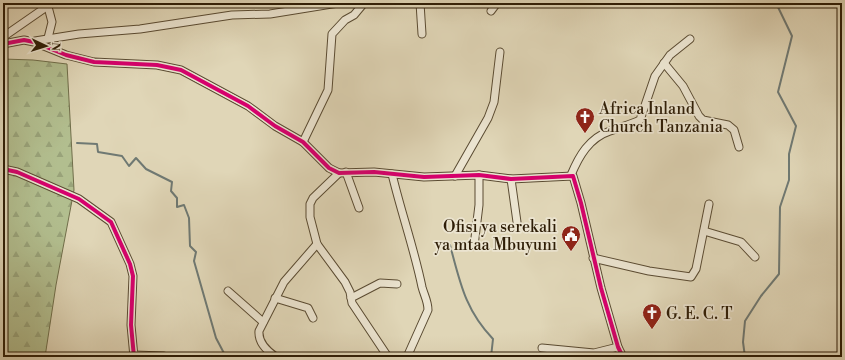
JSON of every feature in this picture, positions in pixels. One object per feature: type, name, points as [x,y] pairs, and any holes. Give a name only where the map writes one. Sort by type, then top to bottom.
[{"type":"street","points":[[34,42],[48,38],[102,31],[140,29],[232,15],[270,14],[338,3]]},
{"type":"street","points":[[303,142],[328,90],[332,34],[345,20],[354,15],[364,3]]},
{"type":"street","points":[[420,3],[422,34]]},
{"type":"street","points":[[491,12],[497,3]]},
{"type":"street","points":[[3,37],[49,4],[52,22],[48,38]]},
{"type":"street","points":[[571,175],[581,153],[593,141],[608,131],[640,120],[655,76],[674,50],[690,39]]},
{"type":"street","points":[[3,44],[24,40],[34,42],[66,55],[94,62],[157,65],[181,70],[231,95],[275,126],[303,142],[329,168],[343,172],[424,177],[479,175],[511,179],[535,179],[571,175],[575,178],[577,184],[593,258],[618,347],[623,357]]},
{"type":"street","points":[[455,176],[488,118],[494,102],[500,52]]},
{"type":"street","points":[[664,63],[677,78],[699,116],[703,120],[728,125],[734,130],[739,147]]},
{"type":"street","points":[[3,169],[17,172],[79,199],[111,222],[133,276],[131,325],[134,356],[164,356]]},
{"type":"street","points":[[343,172],[359,208]]},
{"type":"street","points":[[343,172],[313,198],[310,204],[310,217],[317,244],[345,282],[353,305],[388,357]]},
{"type":"street","points":[[392,174],[395,190],[410,234],[422,290],[428,305],[428,310],[407,357]]},
{"type":"street","points":[[474,246],[479,205],[479,175]]},
{"type":"street","points":[[511,179],[517,222]]},
{"type":"street","points":[[593,258],[649,272],[691,276],[696,269],[709,204]]},
{"type":"street","points":[[704,231],[741,242],[755,257]]},
{"type":"street","points":[[276,357],[269,352],[259,339],[259,332],[275,298],[294,270],[317,244]]},
{"type":"street","points":[[351,298],[380,283],[397,284]]},
{"type":"street","points":[[228,290],[263,322]]},
{"type":"street","points":[[275,298],[308,308],[313,318]]},
{"type":"street","points":[[542,348],[594,353],[618,347]]},
{"type":"green space","points":[[3,59],[33,60],[67,64],[74,190],[56,285],[45,357],[3,357]]},
{"type":"waterway","points":[[745,357],[743,342],[745,321],[761,296],[779,274],[780,207],[789,180],[789,154],[796,126],[778,92],[792,36],[776,3]]},
{"type":"waterway","points":[[77,143],[97,144],[98,152],[122,156],[129,166],[136,158],[146,169],[172,182],[171,191],[177,198],[177,207],[184,205],[189,218],[190,246],[196,252],[194,261],[216,338],[226,357]]},
{"type":"waterway","points":[[450,245],[461,283],[470,306],[476,317],[493,339],[491,357]]},
{"type":"cycle path","points":[[3,44],[24,40],[34,42],[66,55],[94,62],[157,65],[181,70],[248,106],[275,126],[303,142],[329,168],[339,173],[374,172],[424,177],[479,175],[511,179],[573,176],[581,203],[601,288],[618,347],[623,357]]},
{"type":"cycle path","points":[[3,169],[17,172],[79,199],[111,222],[130,264],[133,276],[131,325],[134,357]]},
{"type":"place","name":"Africa Inland Church Tanzania","points":[[585,134]]},
{"type":"place","name":"Ofisi ya serekali ya mtaa Mbuyuni","points":[[571,252]]},
{"type":"place","name":"G. E. C. T","points":[[652,330]]}]
